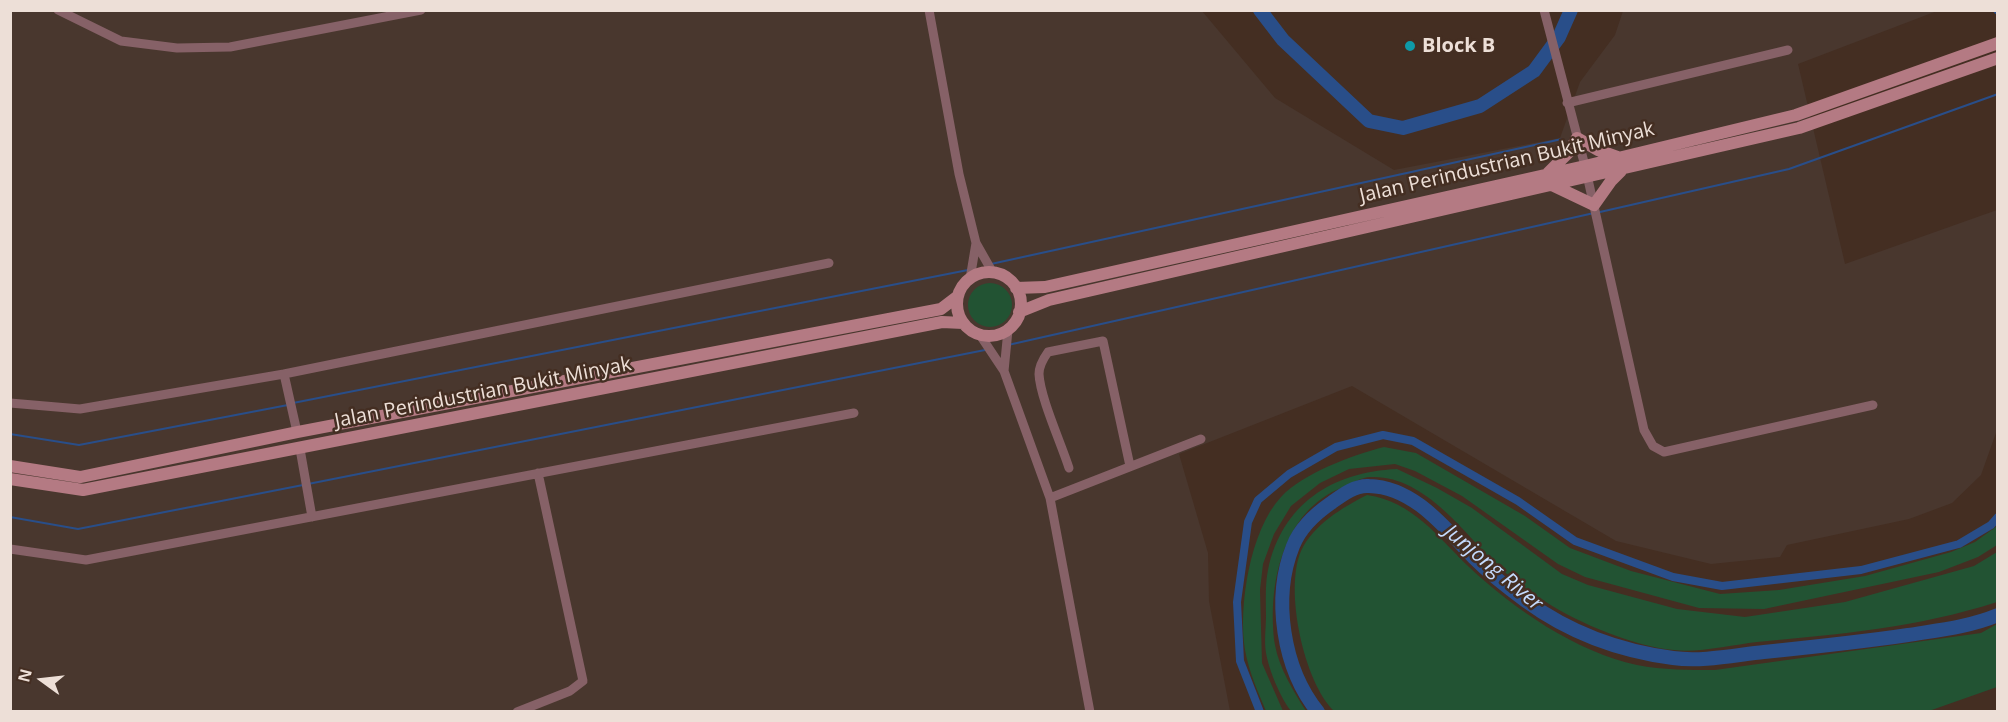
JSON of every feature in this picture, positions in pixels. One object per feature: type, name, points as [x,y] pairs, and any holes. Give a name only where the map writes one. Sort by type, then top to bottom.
[{"type":"main road","name":"Jalan Perindustrian Bukit Minyak","points":[[1621,164],[1796,115],[1995,44]]},
{"type":"main road","name":"Jalan Perindustrian Bukit Minyak","points":[[1016,288],[1045,287],[1799,128],[1998,58]]},
{"type":"main road","points":[[1577,138],[1621,164],[1594,210],[1550,180],[1577,138]]},
{"type":"main road","name":"Jalan Perindustrian Bukit Minyak","points":[[1019,312],[1048,300],[1550,180]]},
{"type":"main road","points":[[992,270],[1010,281],[1016,288],[1019,296],[1019,312],[1007,335],[989,336],[982,339],[963,323],[958,315],[958,296],[971,271],[985,273],[992,270]]},
{"type":"main road","name":"Jalan Perindustrian Bukit Minyak","points":[[10,466],[80,477],[296,428],[941,309],[958,296]]},
{"type":"main road","name":"Jalan Perindustrian Bukit Minyak","points":[[10,479],[83,490],[301,453],[942,322],[963,323]]},
{"type":"street","points":[[58,10],[122,40],[177,48],[230,47],[421,10]]},
{"type":"street","points":[[929,10],[959,174],[976,243],[992,270]]},
{"type":"street","points":[[1544,10],[1586,172],[1644,430],[1653,446],[1664,452],[1873,405]]},
{"type":"street","points":[[1567,103],[1788,50]]},
{"type":"street","points":[[971,271],[976,243]]},
{"type":"street","points":[[10,403],[80,409],[286,379],[829,263]]},
{"type":"street","points":[[1004,371],[1007,335]]},
{"type":"street","points":[[982,339],[1004,371],[1050,498],[1090,711]]},
{"type":"street","points":[[1069,468],[1042,387],[1039,373],[1041,362],[1047,352],[1104,341],[1131,466]]},
{"type":"street","points":[[286,379],[296,428]]},
{"type":"street","points":[[10,549],[86,561],[312,513],[538,473],[854,412]]},
{"type":"street","points":[[1050,498],[1201,438]]},
{"type":"street","points":[[301,453],[312,513]]},
{"type":"street","points":[[517,711],[570,691],[583,681],[538,473]]},
{"type":"shaded area","points":[[10,11],[1202,11],[1275,98],[1394,170],[1560,138],[1580,82],[1615,35],[1623,11],[1937,11],[1798,64],[1845,264],[1997,210],[1997,430],[1981,475],[1952,503],[1909,519],[1787,545],[1780,557],[1711,564],[1616,541],[1352,386],[1179,454],[1208,553],[1209,601],[1230,711],[11,711]]},
{"type":"green space","points":[[990,283],[1006,289],[1012,305],[1006,321],[990,327],[974,321],[968,305],[974,289]]},
{"type":"green space","points":[[1384,447],[1416,453],[1525,516],[1570,548],[1631,571],[1720,594],[1779,590],[1865,576],[1951,552],[1975,542],[1997,526],[1997,545],[1978,557],[1939,572],[1764,609],[1699,608],[1585,577],[1558,564],[1462,496],[1415,471],[1395,464],[1349,469],[1320,483],[1291,506],[1274,534],[1263,564],[1260,590],[1262,663],[1283,711],[1266,711],[1249,666],[1243,632],[1245,591],[1261,529],[1270,511],[1281,497],[1302,480],[1344,460]]},
{"type":"green space","points":[[1397,469],[1472,508],[1562,574],[1588,585],[1677,609],[1745,617],[1845,602],[1974,566],[1997,552],[1997,602],[1937,618],[1878,629],[1704,650],[1683,651],[1659,648],[1608,633],[1559,610],[1504,572],[1442,508],[1426,495],[1408,485],[1390,479],[1367,477],[1322,498],[1293,532],[1283,553],[1274,599],[1275,645],[1283,671],[1306,711],[1291,711],[1276,683],[1265,648],[1266,581],[1275,547],[1285,527],[1313,496],[1351,477],[1373,471]]},
{"type":"green space","points":[[1367,495],[1398,505],[1411,513],[1435,532],[1487,583],[1547,627],[1614,659],[1656,668],[1715,670],[1981,633],[1997,624],[1997,687],[1926,712],[1334,711],[1323,697],[1306,658],[1296,611],[1296,568],[1301,551],[1313,533],[1339,511]]},
{"type":"waterway","points":[[1260,10],[1283,40],[1369,121],[1403,128],[1480,106],[1534,71],[1559,37],[1571,10]]},
{"type":"waterway","points":[[1600,212],[1789,169],[1998,94]]},
{"type":"waterway","points":[[991,264],[1562,139]]},
{"type":"waterway","points":[[1008,345],[1594,213]]},
{"type":"waterway","points":[[293,403],[968,270]]},
{"type":"waterway","points":[[308,484],[985,350]]},
{"type":"waterway","points":[[10,434],[79,445],[288,405]]},
{"type":"waterway","points":[[1260,712],[1240,661],[1237,602],[1248,522],[1258,500],[1289,474],[1336,447],[1383,435],[1413,441],[1518,501],[1575,541],[1673,577],[1722,586],[1861,570],[1959,544],[1991,525],[1998,517]]},
{"type":"waterway","points":[[10,517],[78,529],[303,485]]},
{"type":"waterway","name":"Junjong River","points":[[1318,712],[1296,675],[1284,632],[1282,610],[1287,566],[1296,539],[1309,522],[1344,494],[1364,486],[1385,488],[1414,501],[1440,522],[1474,558],[1499,580],[1543,612],[1596,639],[1633,651],[1673,658],[1707,659],[1908,635],[1954,628],[1998,615]]},
{"type":"place","name":"Block B","points":[[1410,46]]}]
